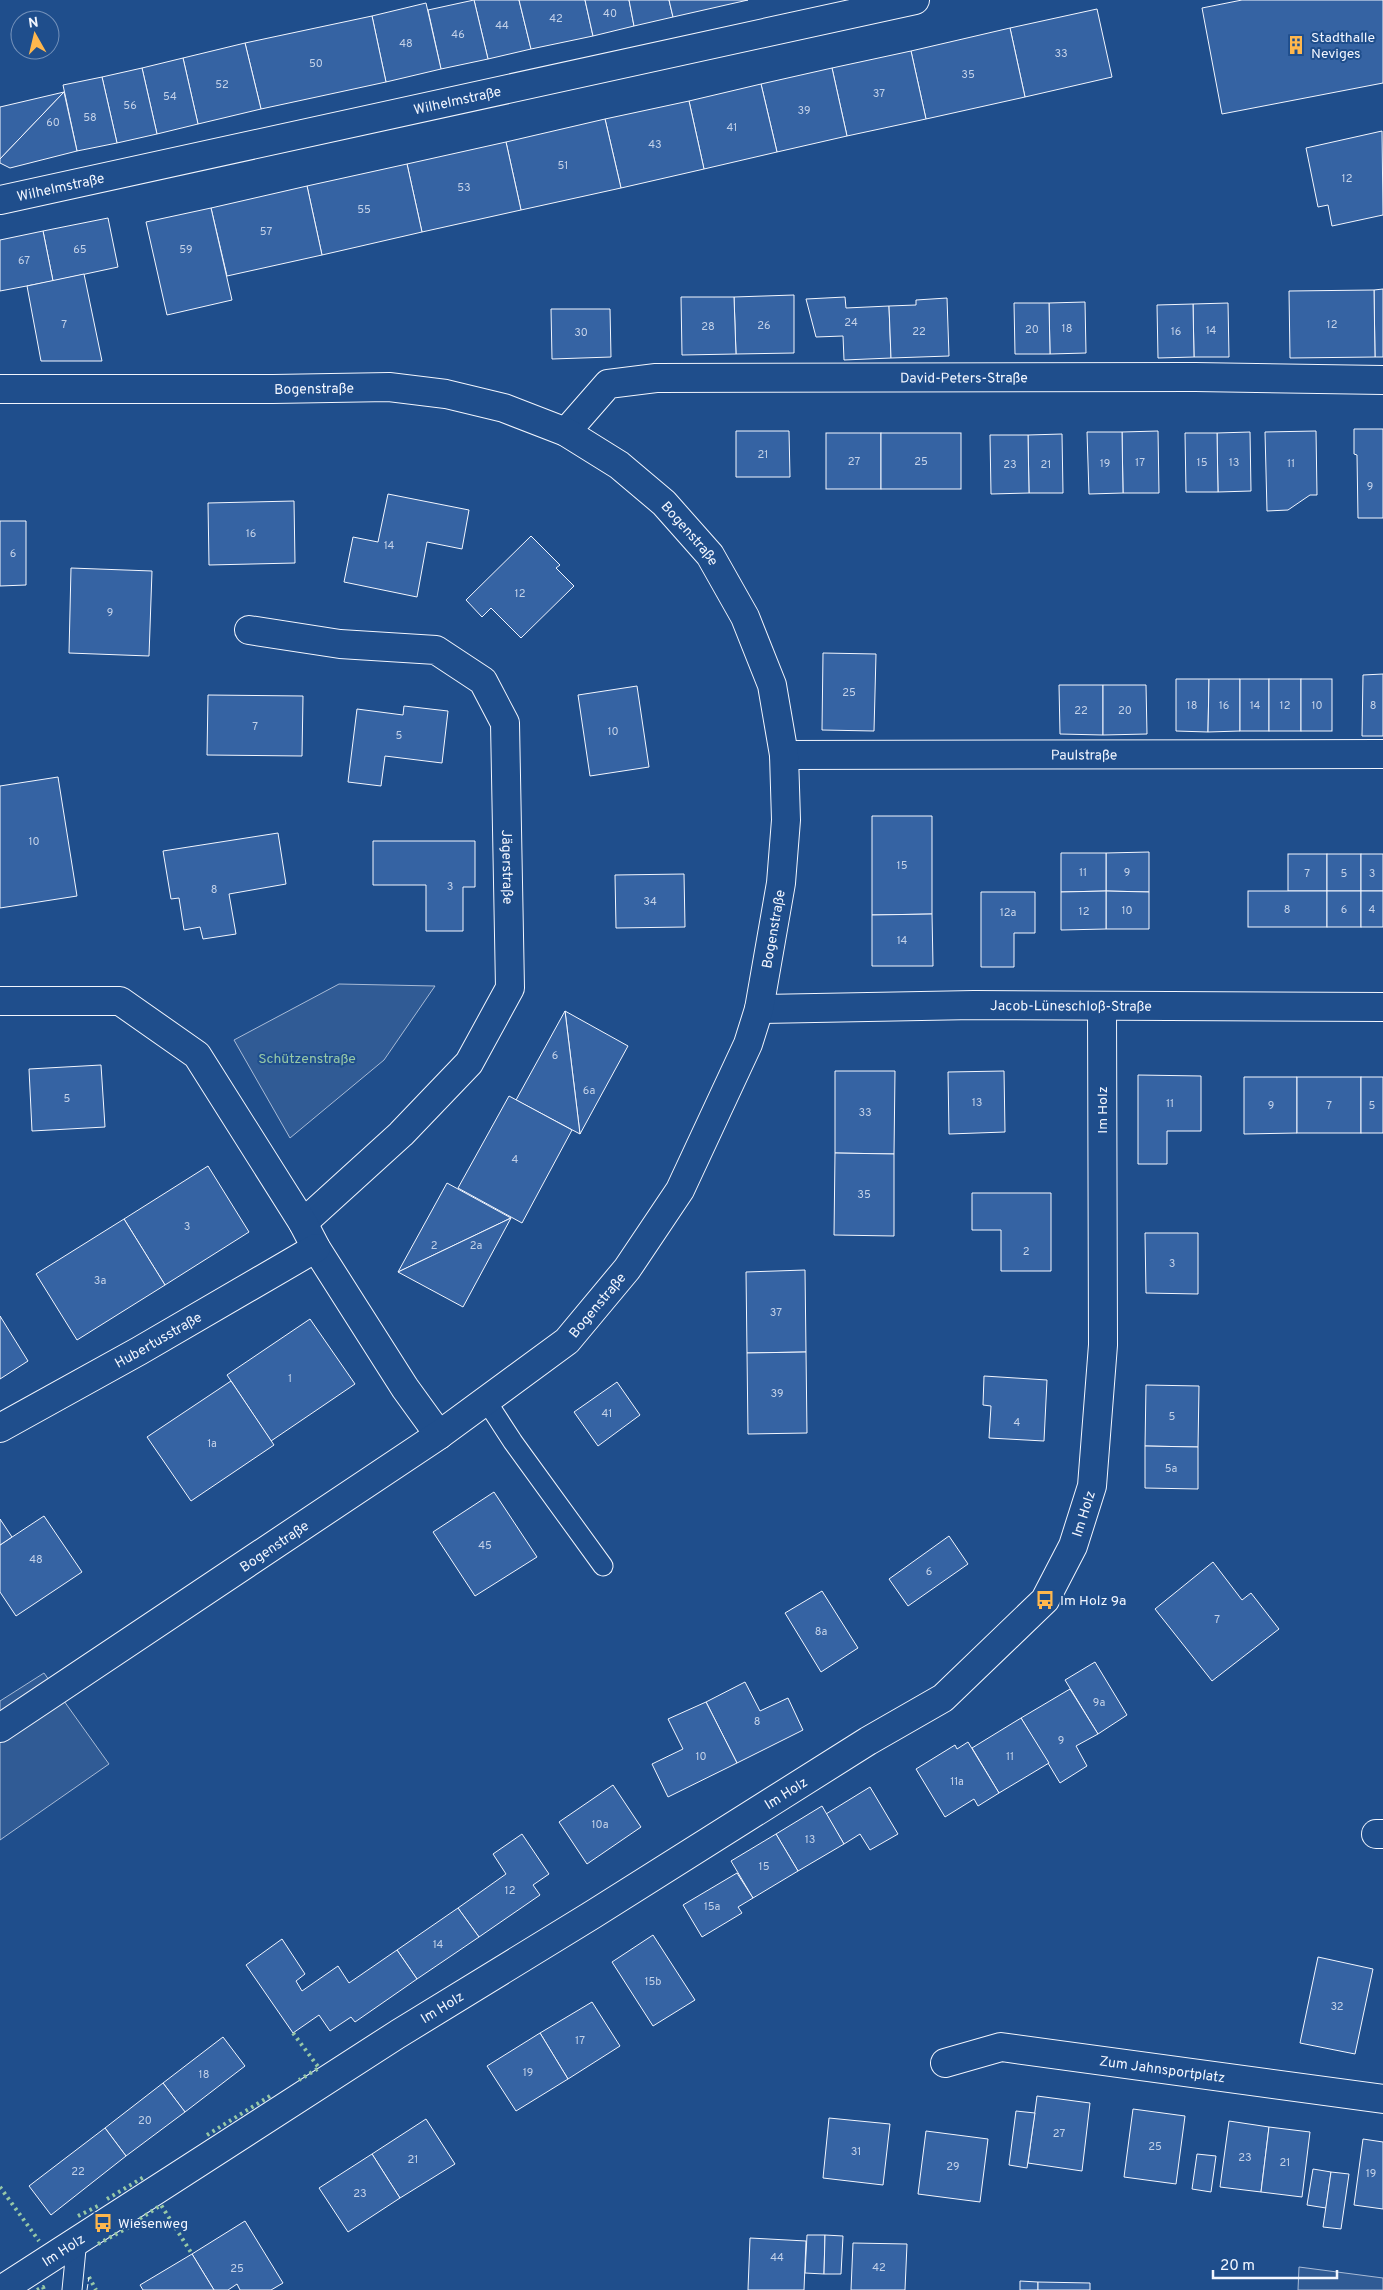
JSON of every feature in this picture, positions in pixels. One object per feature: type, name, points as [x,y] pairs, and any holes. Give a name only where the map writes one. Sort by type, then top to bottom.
[{"type":"street","name":"Wilhelmstraße","points":[[0,200],[915,0]]},
{"type":"street","name":"David-Peters-Straße","points":[[566,432],[608,384],[656,378],[1195,377],[1383,380]]},
{"type":"street","name":"Bogenstraße","points":[[0,389],[389,387],[446,394],[504,408],[566,432],[618,465],[664,503],[710,555],[746,617],[772,684],[784,755],[786,820],[781,883],[759,1009],[748,1044],[680,1190],[627,1269],[567,1341],[439,1435],[0,1728]]},
{"type":"street","name":"Jägerstraße","points":[[248,630],[340,644],[436,650],[483,681],[505,723],[510,988],[468,1063],[401,1134],[304,1223]]},
{"type":"street","name":"Paulstraße","points":[[784,755],[1383,754]]},
{"type":"street","points":[[0,1002],[120,1001],[197,1055],[304,1223],[316,1248],[405,1388],[439,1435]]},
{"type":"street","name":"Jacob-Lüneschloß-Straße","points":[[759,1009],[974,1005],[1383,1007]]},
{"type":"street","name":"Im Holz","points":[[1,2290],[398,2034],[592,1915],[868,1741],[943,1698],[1045,1600],[1073,1546],[1092,1486],[1103,1345],[1102,1006]]},
{"type":"street","name":"Hubertusstraße","points":[[0,1428],[139,1351],[316,1248]]},
{"type":"street","name":"Zum Jahnsportplatz","points":[[945,2063],[1001,2047],[1383,2099]]},
{"type":"lane","points":[[486,1402],[603,1566]]},
{"type":"lane","points":[[72,2290],[77,2240]]},
{"type":"shaded area","name":"Schützenstraße","points":[[339,984],[435,986],[384,1060],[290,1138],[234,1040]]},
{"type":"shaded area","points":[[44,1673],[109,1764],[0,1840],[0,1701]]},
{"type":"shaded area","points":[[1299,2267],[1383,2278],[1383,2290],[1298,2290]]},
{"type":"building","points":[[474,0],[519,0],[531,49],[488,59]]},
{"type":"building","points":[[474,0],[488,59],[441,69],[428,10]]},
{"type":"building","points":[[519,0],[585,0],[593,36],[531,49]]},
{"type":"building","points":[[585,0],[629,0],[634,26],[593,36]]},
{"type":"building","points":[[629,0],[669,0],[673,17],[634,26]]},
{"type":"building","points":[[669,0],[748,0],[673,17]]},
{"type":"building","name":"Stadthalle Neviges","points":[[1242,0],[1383,0],[1383,83],[1222,114],[1202,8]]},
{"type":"building","points":[[426,3],[441,69],[386,82],[372,16]]},
{"type":"building","points":[[1097,9],[1112,77],[1025,97],[1010,28]]},
{"type":"building","points":[[372,16],[386,82],[261,109],[245,43]]},
{"type":"building","points":[[1010,28],[1025,97],[926,119],[911,51]]},
{"type":"building","points":[[245,43],[261,109],[198,124],[183,58]]},
{"type":"building","points":[[911,51],[926,119],[847,136],[832,68]]},
{"type":"building","points":[[183,58],[198,124],[157,134],[142,68]]},
{"type":"building","points":[[142,68],[157,134],[117,143],[102,77]]},
{"type":"building","points":[[832,68],[847,136],[777,152],[761,84]]},
{"type":"building","points":[[102,77],[117,143],[77,151],[63,85]]},
{"type":"building","points":[[761,84],[777,152],[704,169],[689,101]]},
{"type":"building","points":[[64,92],[0,159],[0,107]]},
{"type":"building","points":[[64,92],[77,151],[10,168],[0,163],[0,159]]},
{"type":"building","points":[[689,101],[704,169],[621,188],[605,119]]},
{"type":"building","points":[[605,119],[621,188],[521,210],[506,142]]},
{"type":"building","points":[[1382,131],[1383,215],[1332,226],[1328,205],[1318,207],[1306,148]]},
{"type":"building","points":[[506,142],[521,210],[422,232],[407,164]]},
{"type":"building","points":[[407,164],[422,232],[322,255],[307,186]]},
{"type":"building","points":[[307,186],[322,255],[227,276],[211,208]]},
{"type":"building","points":[[211,208],[232,300],[167,315],[146,222]]},
{"type":"building","points":[[108,218],[118,267],[53,281],[43,231]]},
{"type":"building","points":[[43,231],[53,281],[0,291],[0,240]]},
{"type":"building","points":[[84,274],[102,361],[41,361],[27,286]]},
{"type":"building","points":[[1383,289],[1383,357],[1375,357],[1374,290]]},
{"type":"building","points":[[1374,290],[1375,357],[1290,358],[1289,291]]},
{"type":"building","points":[[794,295],[794,353],[736,354],[734,297]]},
{"type":"building","points":[[681,297],[734,297],[736,354],[682,355]]},
{"type":"building","points":[[845,297],[846,308],[889,306],[891,358],[844,360],[843,336],[816,337],[806,299]]},
{"type":"building","points":[[947,298],[949,356],[891,358],[889,306],[916,305],[916,300]]},
{"type":"building","points":[[1085,302],[1086,353],[1050,354],[1049,303]]},
{"type":"building","points":[[1014,303],[1049,303],[1050,354],[1015,354]]},
{"type":"building","points":[[1228,303],[1229,357],[1194,357],[1193,304]]},
{"type":"building","points":[[1193,304],[1194,357],[1158,358],[1157,305]]},
{"type":"building","points":[[551,309],[610,309],[611,357],[552,359]]},
{"type":"building","points":[[1354,429],[1383,429],[1383,518],[1358,518],[1357,455],[1354,454]]},
{"type":"building","points":[[736,431],[789,431],[790,477],[736,477]]},
{"type":"building","points":[[1158,431],[1159,493],[1123,493],[1122,432]]},
{"type":"building","points":[[1316,431],[1317,495],[1310,495],[1288,510],[1267,511],[1265,432]]},
{"type":"building","points":[[1087,432],[1122,432],[1123,493],[1089,494]]},
{"type":"building","points":[[1250,432],[1251,491],[1218,492],[1217,433]]},
{"type":"building","points":[[826,433],[881,433],[881,489],[826,489]]},
{"type":"building","points":[[881,433],[961,433],[961,489],[881,489]]},
{"type":"building","points":[[1185,433],[1217,433],[1218,492],[1186,492]]},
{"type":"building","points":[[1062,434],[1063,493],[1029,493],[1028,435]]},
{"type":"building","points":[[990,435],[1028,435],[1029,493],[991,494]]},
{"type":"building","points":[[388,494],[469,510],[462,549],[427,542],[417,597],[344,582],[353,537],[378,542]]},
{"type":"building","points":[[294,501],[295,563],[209,565],[208,503]]},
{"type":"building","points":[[0,521],[26,521],[26,585],[0,586]]},
{"type":"building","points":[[531,536],[560,565],[556,568],[574,586],[521,638],[491,608],[482,617],[466,600]]},
{"type":"building","points":[[71,568],[152,571],[149,656],[69,653]]},
{"type":"building","points":[[823,653],[876,654],[874,731],[822,730]]},
{"type":"building","points":[[1383,674],[1383,736],[1362,736],[1363,675]]},
{"type":"building","points":[[1176,679],[1209,679],[1208,732],[1176,731]]},
{"type":"building","points":[[1209,679],[1240,679],[1240,731],[1208,732]]},
{"type":"building","points":[[1240,679],[1269,679],[1269,731],[1240,731]]},
{"type":"building","points":[[1269,679],[1301,679],[1301,731],[1269,731]]},
{"type":"building","points":[[1301,679],[1332,679],[1332,731],[1301,731]]},
{"type":"building","points":[[1059,685],[1103,685],[1103,735],[1060,734]]},
{"type":"building","points":[[1103,685],[1146,685],[1147,734],[1103,735]]},
{"type":"building","points":[[637,686],[649,767],[590,776],[578,695]]},
{"type":"building","points":[[208,695],[303,696],[302,756],[207,755]]},
{"type":"building","points":[[404,706],[448,711],[442,763],[385,756],[381,786],[348,782],[357,709],[403,715]]},
{"type":"building","points":[[58,777],[77,896],[0,908],[0,786]]},
{"type":"building","points":[[872,816],[932,816],[932,914],[872,915]]},
{"type":"building","points":[[278,833],[286,884],[229,894],[236,934],[203,939],[200,927],[184,930],[179,898],[171,899],[163,851]]},
{"type":"building","points":[[373,841],[475,841],[475,887],[463,887],[463,931],[426,931],[426,885],[373,885]]},
{"type":"building","points":[[1149,852],[1149,892],[1106,891],[1106,853]]},
{"type":"building","points":[[1061,853],[1106,853],[1106,891],[1061,892]]},
{"type":"building","points":[[1288,854],[1327,854],[1327,891],[1288,891]]},
{"type":"building","points":[[1327,854],[1361,854],[1361,891],[1327,891]]},
{"type":"building","points":[[1361,854],[1383,854],[1383,891],[1361,891]]},
{"type":"building","points":[[684,874],[685,927],[616,928],[615,875]]},
{"type":"building","points":[[1106,891],[1149,892],[1149,929],[1106,929]]},
{"type":"building","points":[[1106,891],[1106,929],[1061,930],[1061,892]]},
{"type":"building","points":[[1248,891],[1327,891],[1327,927],[1248,927]]},
{"type":"building","points":[[1327,891],[1361,891],[1361,927],[1327,927]]},
{"type":"building","points":[[1361,891],[1383,891],[1383,927],[1361,927]]},
{"type":"building","points":[[981,892],[1035,892],[1035,933],[1014,933],[1014,967],[981,967]]},
{"type":"building","points":[[932,914],[933,966],[872,966],[872,915]]},
{"type":"building","points":[[565,1011],[628,1046],[580,1134]]},
{"type":"building","points":[[565,1011],[580,1134],[516,1100]]},
{"type":"building","points":[[101,1065],[105,1127],[32,1131],[29,1069]]},
{"type":"building","points":[[835,1071],[895,1071],[894,1154],[835,1153]]},
{"type":"building","points":[[1004,1071],[1005,1132],[949,1134],[948,1072]]},
{"type":"building","points":[[1138,1075],[1201,1076],[1201,1131],[1167,1131],[1167,1164],[1138,1164]]},
{"type":"building","points":[[1244,1077],[1297,1077],[1297,1133],[1244,1134]]},
{"type":"building","points":[[1297,1077],[1361,1077],[1361,1133],[1297,1133]]},
{"type":"building","points":[[1361,1077],[1383,1077],[1383,1133],[1361,1133]]},
{"type":"building","points":[[509,1096],[572,1130],[522,1223],[458,1188]]},
{"type":"building","points":[[835,1153],[894,1154],[894,1236],[834,1235]]},
{"type":"building","points":[[208,1166],[249,1232],[165,1285],[124,1219]]},
{"type":"building","points":[[447,1183],[511,1218],[398,1272]]},
{"type":"building","points":[[972,1193],[1051,1193],[1051,1271],[1001,1271],[1001,1230],[972,1230]]},
{"type":"building","points":[[511,1218],[463,1307],[398,1272]]},
{"type":"building","points":[[124,1219],[165,1285],[77,1340],[36,1274]]},
{"type":"building","points":[[1145,1233],[1198,1233],[1198,1294],[1146,1293]]},
{"type":"building","points":[[805,1270],[806,1352],[747,1353],[746,1272]]},
{"type":"building","points":[[0,1316],[28,1361],[0,1379]]},
{"type":"building","points":[[310,1319],[355,1384],[271,1441],[227,1375]]},
{"type":"building","points":[[806,1352],[807,1433],[748,1434],[747,1353]]},
{"type":"building","points":[[984,1376],[1047,1380],[1044,1441],[989,1438],[991,1406],[983,1405]]},
{"type":"building","points":[[231,1381],[274,1445],[191,1501],[147,1437]]},
{"type":"building","points":[[617,1382],[640,1415],[598,1446],[574,1412]]},
{"type":"building","points":[[1146,1385],[1199,1386],[1198,1447],[1145,1446]]},
{"type":"building","points":[[1145,1446],[1198,1447],[1198,1489],[1145,1488]]},
{"type":"building","points":[[494,1492],[537,1557],[475,1596],[433,1532]]},
{"type":"building","points":[[44,1516],[82,1572],[16,1616],[0,1592],[0,1545]]},
{"type":"building","points":[[0,1519],[12,1537],[0,1545]]},
{"type":"building","points":[[949,1536],[968,1564],[908,1606],[889,1579]]},
{"type":"building","points":[[1213,1562],[1242,1600],[1251,1593],[1279,1629],[1212,1681],[1155,1609]]},
{"type":"building","points":[[822,1591],[858,1648],[821,1672],[785,1613]]},
{"type":"building","points":[[1095,1662],[1127,1715],[1098,1734],[1065,1680]]},
{"type":"building","points":[[745,1682],[760,1711],[788,1698],[803,1730],[737,1763],[706,1702]]},
{"type":"building","points":[[1070,1689],[1098,1734],[1076,1746],[1087,1766],[1060,1783],[1021,1718]]},
{"type":"building","points":[[706,1702],[737,1763],[668,1797],[652,1764],[683,1749],[668,1719]]},
{"type":"building","points":[[1021,1718],[1049,1763],[999,1793],[972,1748]]},
{"type":"building","points":[[968,1742],[999,1793],[978,1806],[974,1799],[945,1817],[916,1769],[955,1745],[957,1749]]},
{"type":"building","points":[[613,1785],[641,1827],[587,1864],[559,1822]]},
{"type":"building","points":[[870,1787],[898,1834],[870,1850],[860,1834],[844,1844],[826,1814]]},
{"type":"building","points":[[822,1806],[844,1844],[798,1871],[776,1834]]},
{"type":"building","points":[[522,1834],[549,1874],[533,1885],[540,1895],[479,1937],[458,1908],[506,1874],[493,1854]]},
{"type":"building","points":[[776,1834],[798,1871],[753,1898],[731,1861]]},
{"type":"building","points":[[737,1873],[753,1898],[738,1907],[742,1913],[702,1937],[683,1905]]},
{"type":"building","points":[[458,1908],[479,1937],[417,1979],[397,1950]]},
{"type":"building","points":[[653,1935],[695,2000],[653,2026],[612,1962]]},
{"type":"building","points":[[282,1939],[305,1974],[296,1981],[302,1991],[338,1966],[349,1983],[397,1950],[417,1979],[355,2022],[351,2017],[330,2031],[319,2015],[293,2033],[246,1965]]},
{"type":"building","points":[[1318,1957],[1373,1969],[1355,2054],[1300,2043]]},
{"type":"building","points":[[592,2002],[620,2046],[568,2079],[540,2033]]},
{"type":"building","points":[[540,2033],[568,2079],[516,2111],[487,2066]]},
{"type":"building","points":[[223,2037],[245,2066],[185,2112],[163,2083]]},
{"type":"building","points":[[163,2083],[185,2112],[126,2156],[105,2128]]},
{"type":"building","points":[[1037,2096],[1090,2103],[1082,2171],[1028,2163]]},
{"type":"building","points":[[1133,2109],[1185,2116],[1176,2184],[1124,2177]]},
{"type":"building","points":[[1016,2111],[1035,2113],[1027,2168],[1009,2165]]},
{"type":"building","points":[[829,2118],[890,2124],[883,2185],[823,2178]]},
{"type":"building","points":[[426,2119],[455,2164],[400,2198],[372,2154]]},
{"type":"building","points":[[1229,2121],[1269,2127],[1261,2192],[1220,2187]]},
{"type":"building","points":[[1269,2127],[1310,2132],[1302,2197],[1261,2192]]},
{"type":"building","points":[[105,2128],[126,2156],[51,2215],[29,2186]]},
{"type":"building","points":[[926,2131],[988,2139],[980,2202],[918,2194]]},
{"type":"building","points":[[1363,2139],[1383,2142],[1383,2209],[1354,2205]]},
{"type":"building","points":[[372,2154],[400,2198],[348,2232],[319,2188]]},
{"type":"building","points":[[1197,2154],[1216,2156],[1211,2192],[1192,2189]]},
{"type":"building","points":[[1313,2169],[1331,2172],[1326,2208],[1307,2205]]},
{"type":"building","points":[[1331,2172],[1349,2174],[1341,2229],[1323,2227]]},
{"type":"building","points":[[245,2221],[283,2283],[271,2290],[240,2290],[237,2284],[228,2290],[214,2290],[192,2254]]},
{"type":"building","points":[[807,2235],[825,2235],[824,2274],[805,2273]]},
{"type":"building","points":[[825,2235],[843,2236],[841,2274],[824,2274]]},
{"type":"building","points":[[750,2238],[806,2241],[804,2290],[748,2290]]},
{"type":"building","points":[[853,2243],[907,2244],[905,2290],[851,2290]]},
{"type":"building","points":[[192,2254],[214,2290],[143,2290],[140,2285]]},
{"type":"building","points":[[1020,2281],[1038,2282],[1038,2290],[1020,2290]]},
{"type":"building","points":[[1038,2282],[1090,2283],[1090,2290],[1038,2290]]},
{"type":"hedge","points":[[293,2033],[319,2068],[299,2080]]},
{"type":"hedge","points":[[207,2135],[270,2096]]},
{"type":"hedge","points":[[107,2199],[144,2177]]},
{"type":"hedge","points":[[0,2187],[39,2241]]},
{"type":"hedge","points":[[140,2219],[161,2205],[192,2254]]},
{"type":"hedge","points":[[78,2216],[98,2206]]},
{"type":"hedge","points":[[98,2244],[129,2227]]},
{"type":"hedge","points":[[89,2277],[96,2290]]},
{"type":"hedge","points":[[37,2290],[43,2287],[44,2290]]},
{"type":"fence","points":[[87,2290],[89,2277]]},
{"type":"place","name":"Stadthalle Neviges","points":[[1296,45]]},
{"type":"place","name":"Im Holz 9a","points":[[1045,1600]]},
{"type":"place","name":"Wiesenweg","points":[[103,2223]]}]
